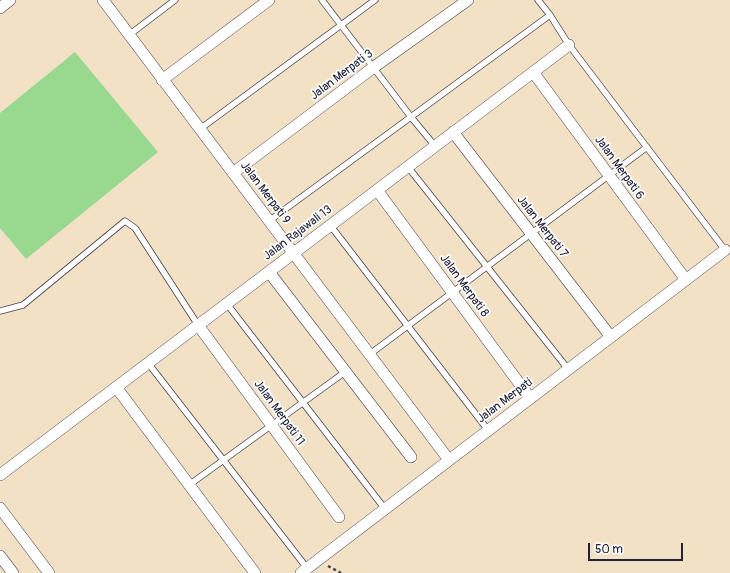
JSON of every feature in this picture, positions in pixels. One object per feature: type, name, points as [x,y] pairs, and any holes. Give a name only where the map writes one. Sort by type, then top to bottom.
[{"type":"street","points":[[0,8],[10,0]]},
{"type":"street","name":"Jalan Merpati 9","points":[[102,0],[449,460]]},
{"type":"street","points":[[162,80],[269,0]]},
{"type":"street","name":"Jalan Merpati 3","points":[[233,173],[374,67],[468,0]]},
{"type":"street","name":"Jalan Rajawali 13","points":[[0,475],[569,45]]},
{"type":"street","name":"Jalan Merpati 6","points":[[533,72],[686,280]]},
{"type":"street","name":"Jalan Merpati 7","points":[[453,132],[611,337]]},
{"type":"street","name":"Jalan Merpati 8","points":[[377,190],[530,398]]},
{"type":"street","name":"Jalan Merpati","points":[[304,570],[725,250]]},
{"type":"street","points":[[268,272],[411,457]]},
{"type":"street","name":"Jalan Merpati 11","points":[[198,325],[339,517]]},
{"type":"street","points":[[116,387],[255,573]]},
{"type":"street","points":[[0,508],[50,573]]},
{"type":"street","points":[[0,556],[13,573]]},
{"type":"lane","points":[[129,35],[175,0]]},
{"type":"lane","points":[[322,0],[374,67],[410,117],[435,146]]},
{"type":"lane","points":[[200,129],[375,0]]},
{"type":"lane","points":[[538,0],[550,15],[569,45],[725,250]]},
{"type":"lane","points":[[269,221],[550,15]]},
{"type":"lane","points":[[370,354],[647,148]]},
{"type":"lane","points":[[408,166],[568,370]]},
{"type":"lane","points":[[0,311],[23,305],[125,221],[135,228],[198,325]]},
{"type":"lane","points":[[330,225],[488,430]]},
{"type":"lane","points":[[227,304],[385,509]]},
{"type":"lane","points":[[148,363],[223,460],[304,570]]},
{"type":"lane","points":[[189,485],[345,372]]},
{"type":"green space","points":[[75,52],[158,152],[26,259],[0,228],[0,113]]}]
